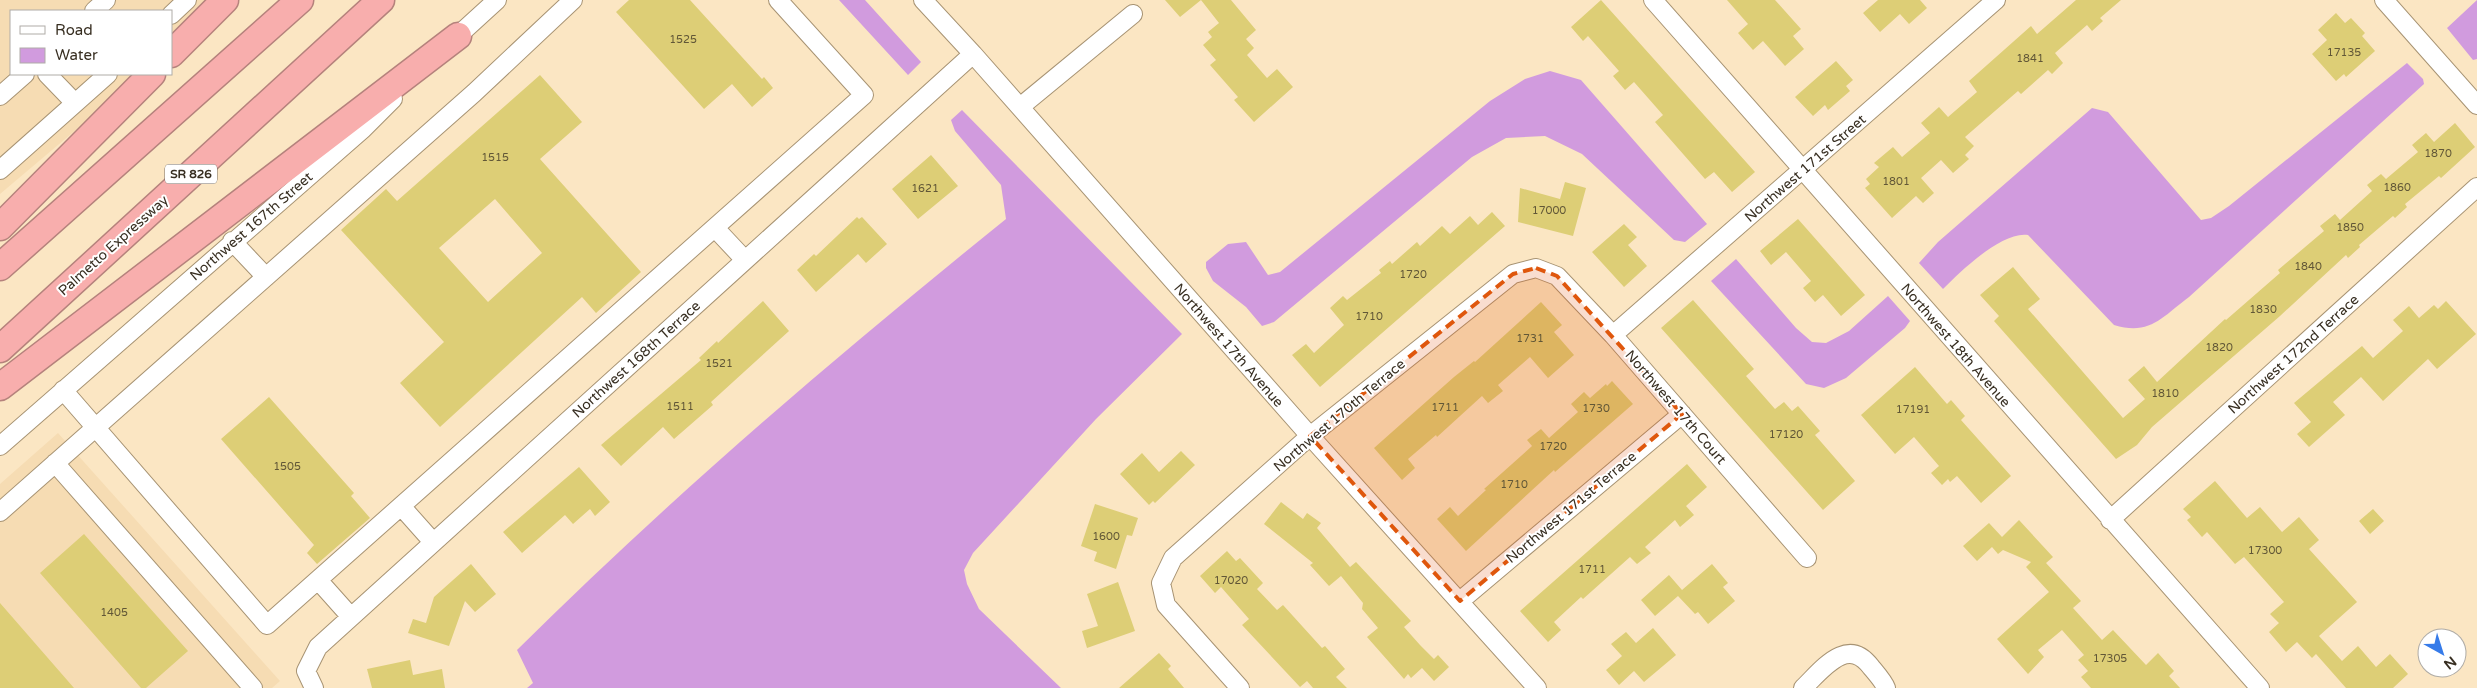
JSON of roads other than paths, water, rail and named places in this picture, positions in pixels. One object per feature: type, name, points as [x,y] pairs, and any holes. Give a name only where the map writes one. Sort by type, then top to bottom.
[{"type":"highway","points":[[172,53],[225,0]]},
{"type":"highway","points":[[0,267],[300,0]]},
{"type":"highway","name":"Palmetto Expressway","points":[[0,349],[381,0]]},
{"type":"highway","points":[[0,386],[458,36]]},
{"type":"highway","points":[[0,227],[151,75]]},
{"type":"street","points":[[95,10],[106,0]]},
{"type":"street","points":[[172,13],[187,0]]},
{"type":"street","name":"Northwest 167th Street","points":[[0,446],[363,128],[497,0]]},
{"type":"street","points":[[0,512],[95,426],[474,93],[573,0]]},
{"type":"street","points":[[63,390],[267,625],[864,95],[778,0]]},
{"type":"street","name":"Northwest 18th Avenue","points":[[1653,0],[2260,688]]},
{"type":"street","name":"Northwest 171st Street","points":[[1613,336],[1996,0]]},
{"type":"street","points":[[2384,0],[2477,105]]},
{"type":"street","name":"Northwest 17th Avenue","points":[[929,2],[1310,436],[1537,688]]},
{"type":"street","points":[[1020,107],[1133,14]]},
{"type":"street","name":"Northwest 168th Terrace","points":[[308,682],[318,647],[973,54]]},
{"type":"street","points":[[0,96],[24,75]]},
{"type":"street","points":[[48,75],[75,104]]},
{"type":"street","points":[[0,170],[107,75]]},
{"type":"street","name":"Northwest 172nd Terrace","points":[[2110,520],[2477,187]]},
{"type":"street","points":[[715,228],[745,260]]},
{"type":"street","points":[[232,241],[266,277]]},
{"type":"street","name":"Northwest 170th Terrace","points":[[1240,688],[1166,605],[1161,583],[1173,558],[1310,436],[1513,274],[1536,268]]},
{"type":"street","name":"Northwest 17th Court","points":[[1536,268],[1557,276],[1613,336],[1807,558]]},
{"type":"street","name":"Northwest 171st Terrace","points":[[1460,601],[1682,414]]},
{"type":"street","points":[[55,463],[253,688]]},
{"type":"street","points":[[401,506],[433,542]]},
{"type":"street","points":[[318,580],[352,617]]},
{"type":"street","points":[[1803,688],[1838,656],[1847,653],[1867,661],[1886,688]]},
{"type":"water","points":[[839,0],[865,0],[921,62],[908,75]]},
{"type":"water","points":[[2477,0],[2477,59],[2473,60],[2447,28]]},
{"type":"water","points":[[2407,63],[2423,79],[2424,84],[2189,297],[2155,323],[2137,328],[2114,325],[2028,235],[2018,235],[1994,246],[1960,272],[1943,289],[1919,263],[1938,242],[2092,108],[2108,112],[2201,220],[2211,218],[2229,206]]},
{"type":"water","points":[[1550,71],[1581,80],[1707,224],[1685,242],[1674,240],[1582,154],[1545,136],[1506,138],[1472,157],[1274,322],[1262,326],[1246,307],[1213,281],[1206,268],[1206,262],[1228,244],[1246,242],[1268,275],[1280,272],[1490,101],[1525,79]]},
{"type":"water","points":[[962,110],[1182,334],[1096,419],[973,553],[964,570],[967,584],[979,609],[1061,688],[527,688],[533,683],[517,650],[575,593],[634,537],[817,375],[1006,219],[1001,185],[955,131],[951,120]]},
{"type":"water","points":[[1736,259],[1796,328],[1812,342],[1826,343],[1849,331],[1888,296],[1910,321],[1905,328],[1846,378],[1824,388],[1806,384],[1711,281]]}]
